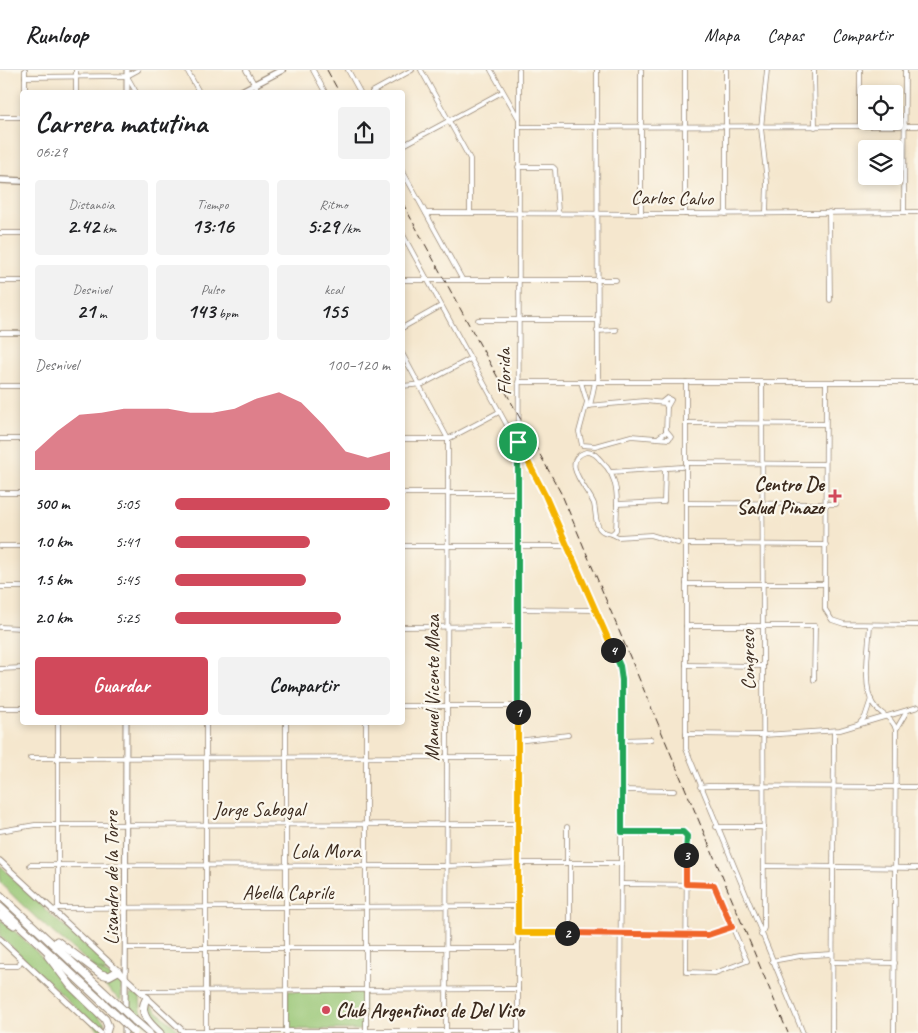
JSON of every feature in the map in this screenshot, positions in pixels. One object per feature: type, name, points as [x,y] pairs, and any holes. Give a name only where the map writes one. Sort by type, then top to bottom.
[{"type":"highway","points":[[0,888],[28,920],[100,974],[109,976],[118,971]]},
{"type":"highway","points":[[0,894],[149,1033]]},
{"type":"highway","points":[[0,907],[135,1032]]},
{"type":"highway","points":[[0,915],[33,938],[71,986],[106,1020],[106,1033]]},
{"type":"highway","points":[[147,998],[143,1007],[144,1015],[160,1033]]},
{"type":"main road","points":[[244,90],[282,70]]},
{"type":"main road","points":[[0,180],[20,181]]},
{"type":"street","points":[[25,70],[25,90]]},
{"type":"street","points":[[76,70],[76,90]]},
{"type":"street","points":[[25,77],[127,73],[138,70]]},
{"type":"street","points":[[187,70],[198,90]]},
{"type":"street","points":[[246,70],[258,90]]},
{"type":"street","points":[[313,70],[324,90]]},
{"type":"street","points":[[348,70],[359,90]]},
{"type":"street","points":[[376,90],[412,70]]},
{"type":"street","points":[[421,70],[471,165],[470,212]]},
{"type":"street","points":[[491,70],[519,119]]},
{"type":"street","name":"Florida","points":[[518,1032],[517,493],[519,70]]},
{"type":"street","points":[[589,406],[633,402],[662,402],[667,407],[666,430],[671,436],[669,440],[659,437],[626,436],[594,446],[584,446],[580,442],[580,428],[597,382],[597,70]]},
{"type":"street","points":[[641,70],[641,213]]},
{"type":"street","points":[[685,70],[685,214]]},
{"type":"street","points":[[726,70],[726,214]]},
{"type":"street","points":[[766,213],[767,182],[761,128],[767,70]]},
{"type":"street","points":[[814,70],[815,127]]},
{"type":"street","points":[[860,70],[860,85]]},
{"type":"street","points":[[904,211],[905,70]]},
{"type":"street","points":[[127,73],[127,90]]},
{"type":"street","points":[[127,73],[135,90]]},
{"type":"street","points":[[405,144],[502,92]]},
{"type":"street","points":[[0,117],[20,117]]},
{"type":"street","points":[[519,127],[641,126],[761,128],[858,126]]},
{"type":"street","points":[[905,126],[918,126]]},
{"type":"street","points":[[518,167],[556,169],[558,212]]},
{"type":"street","points":[[405,175],[462,279]]},
{"type":"street","points":[[829,212],[830,300]]},
{"type":"street","name":"Carlos Calvo","points":[[426,213],[726,214],[918,212]]},
{"type":"street","points":[[0,233],[20,233]]},
{"type":"street","points":[[405,238],[499,412],[518,442],[617,659],[622,680],[620,1033]]},
{"type":"street","points":[[405,280],[616,280]]},
{"type":"street","points":[[0,281],[20,281]]},
{"type":"street","points":[[405,326],[441,306]]},
{"type":"street","points":[[478,320],[598,320]]},
{"type":"street","points":[[597,331],[616,330]]},
{"type":"street","points":[[0,333],[20,333]]},
{"type":"street","name":"Manuel Vicente Maza","points":[[405,359],[448,439],[446,546],[446,1032]]},
{"type":"street","points":[[405,386],[420,386],[470,359]]},
{"type":"street","points":[[518,382],[918,382]]},
{"type":"street","points":[[582,382],[589,406]]},
{"type":"street","points":[[686,382],[687,755],[803,1033]]},
{"type":"street","name":"Congreso","points":[[761,935],[764,928],[762,383]]},
{"type":"street","points":[[826,383],[825,609],[832,620],[844,624],[918,625]]},
{"type":"street","points":[[0,386],[20,386]]},
{"type":"street","points":[[405,439],[448,439],[499,412]]},
{"type":"street","points":[[686,423],[825,424]]},
{"type":"street","points":[[0,440],[20,440]]},
{"type":"street","points":[[593,453],[594,446]]},
{"type":"street","points":[[593,453],[611,472],[615,483],[617,504],[616,530],[612,534]]},
{"type":"street","points":[[593,453],[581,454],[577,458],[574,470],[594,503],[599,528],[605,533],[618,537],[651,535],[678,544]]},
{"type":"street","points":[[686,463],[825,464]]},
{"type":"street","points":[[611,472],[636,469],[666,470],[682,468]]},
{"type":"street","points":[[617,504],[664,502],[666,470]]},
{"type":"street","points":[[0,493],[20,493]]},
{"type":"street","points":[[405,493],[517,493]]},
{"type":"street","points":[[686,504],[836,504]]},
{"type":"street","points":[[686,544],[826,545]]},
{"type":"street","points":[[0,546],[20,546]]},
{"type":"street","points":[[405,546],[567,546]]},
{"type":"street","points":[[686,584],[824,584]]},
{"type":"street","points":[[0,587],[20,587]]},
{"type":"street","points":[[517,609],[595,610]]},
{"type":"street","points":[[870,625],[868,684],[871,699],[875,706],[895,725],[896,730],[894,1033]]},
{"type":"street","points":[[405,627],[518,626]]},
{"type":"street","points":[[686,626],[815,626],[814,680]]},
{"type":"street","points":[[0,627],[20,628]]},
{"type":"street","points":[[686,665],[763,666]]},
{"type":"street","points":[[0,668],[20,668]]},
{"type":"street","points":[[859,724],[867,713],[871,699]]},
{"type":"street","points":[[405,706],[518,706]]},
{"type":"street","points":[[686,734],[764,734],[834,731],[918,707]]},
{"type":"street","points":[[0,708],[20,708]]},
{"type":"street","points":[[896,730],[908,710]]},
{"type":"street","points":[[52,911],[58,908],[58,725]]},
{"type":"street","name":"Lisandro de la Torre","points":[[125,1033],[126,725]]},
{"type":"street","points":[[206,725],[206,1031]]},
{"type":"street","points":[[286,725],[286,1032]]},
{"type":"street","points":[[366,725],[366,1032]]},
{"type":"street","points":[[832,1033],[834,731]]},
{"type":"street","points":[[517,741],[568,734]]},
{"type":"street","points":[[621,740],[651,739]]},
{"type":"street","points":[[30,758],[517,757]]},
{"type":"street","points":[[700,788],[764,786],[918,787]]},
{"type":"street","points":[[621,790],[674,791]]},
{"type":"street","name":"Jorge Sabogal","points":[[0,831],[36,825],[58,824],[518,824]]},
{"type":"street","points":[[567,827],[570,933]]},
{"type":"street","points":[[716,827],[764,827]]},
{"type":"street","points":[[622,832],[683,832],[687,836],[686,884],[686,972],[715,973],[747,962],[714,885],[686,884],[622,884]]},
{"type":"street","points":[[0,860],[52,911],[184,1032],[518,1032]]},
{"type":"street","name":"Lola Mora","points":[[30,865],[447,866],[622,863]]},
{"type":"street","points":[[764,866],[918,868]]},
{"type":"street","name":"Abella Caprile","points":[[58,908],[518,906]]},
{"type":"street","points":[[518,933],[708,935],[732,927]]},
{"type":"street","points":[[0,939],[100,1033]]},
{"type":"street","points":[[126,948],[518,948]]},
{"type":"street","points":[[772,962],[800,956],[832,954]]},
{"type":"street","points":[[0,966],[18,966],[22,958]]},
{"type":"street","points":[[832,962],[895,963]]},
{"type":"street","points":[[126,998],[132,992],[140,991],[518,989]]},
{"type":"green space","points":[[0,865],[51,915],[110,967],[109,972],[98,970],[23,906],[0,882]]},
{"type":"green space","points":[[0,919],[41,956],[105,1023],[104,1031],[99,1030],[0,936]]},
{"type":"green space","points":[[74,957],[112,977],[118,977],[122,981],[121,1001]]},
{"type":"green space","name":"Club Argentinos de Del Viso","points":[[288,991],[364,992],[364,1030],[288,1029]]},
{"type":"green space","points":[[131,994],[140,996],[141,1010],[155,1033],[134,1014],[133,1033],[128,1033],[129,997]]},
{"type":"green space","points":[[149,1004],[182,1033],[163,1033],[150,1021],[145,1005]]},
{"type":"railway","points":[[327,70],[338,90]]},
{"type":"railway","points":[[405,207],[562,495],[788,1033]]},
{"type":"place","name":"Centro De Salud Pinazo","points":[[835,496]]},
{"type":"place","name":"Club Argentinos de Del Viso","points":[[326,1010]]},
{"type":"route","points":[[518,442],[545,495],[620,666],[622,680],[622,832],[683,832],[686,834],[686,884],[714,885],[732,927],[708,935],[518,933],[518,442]]}]
